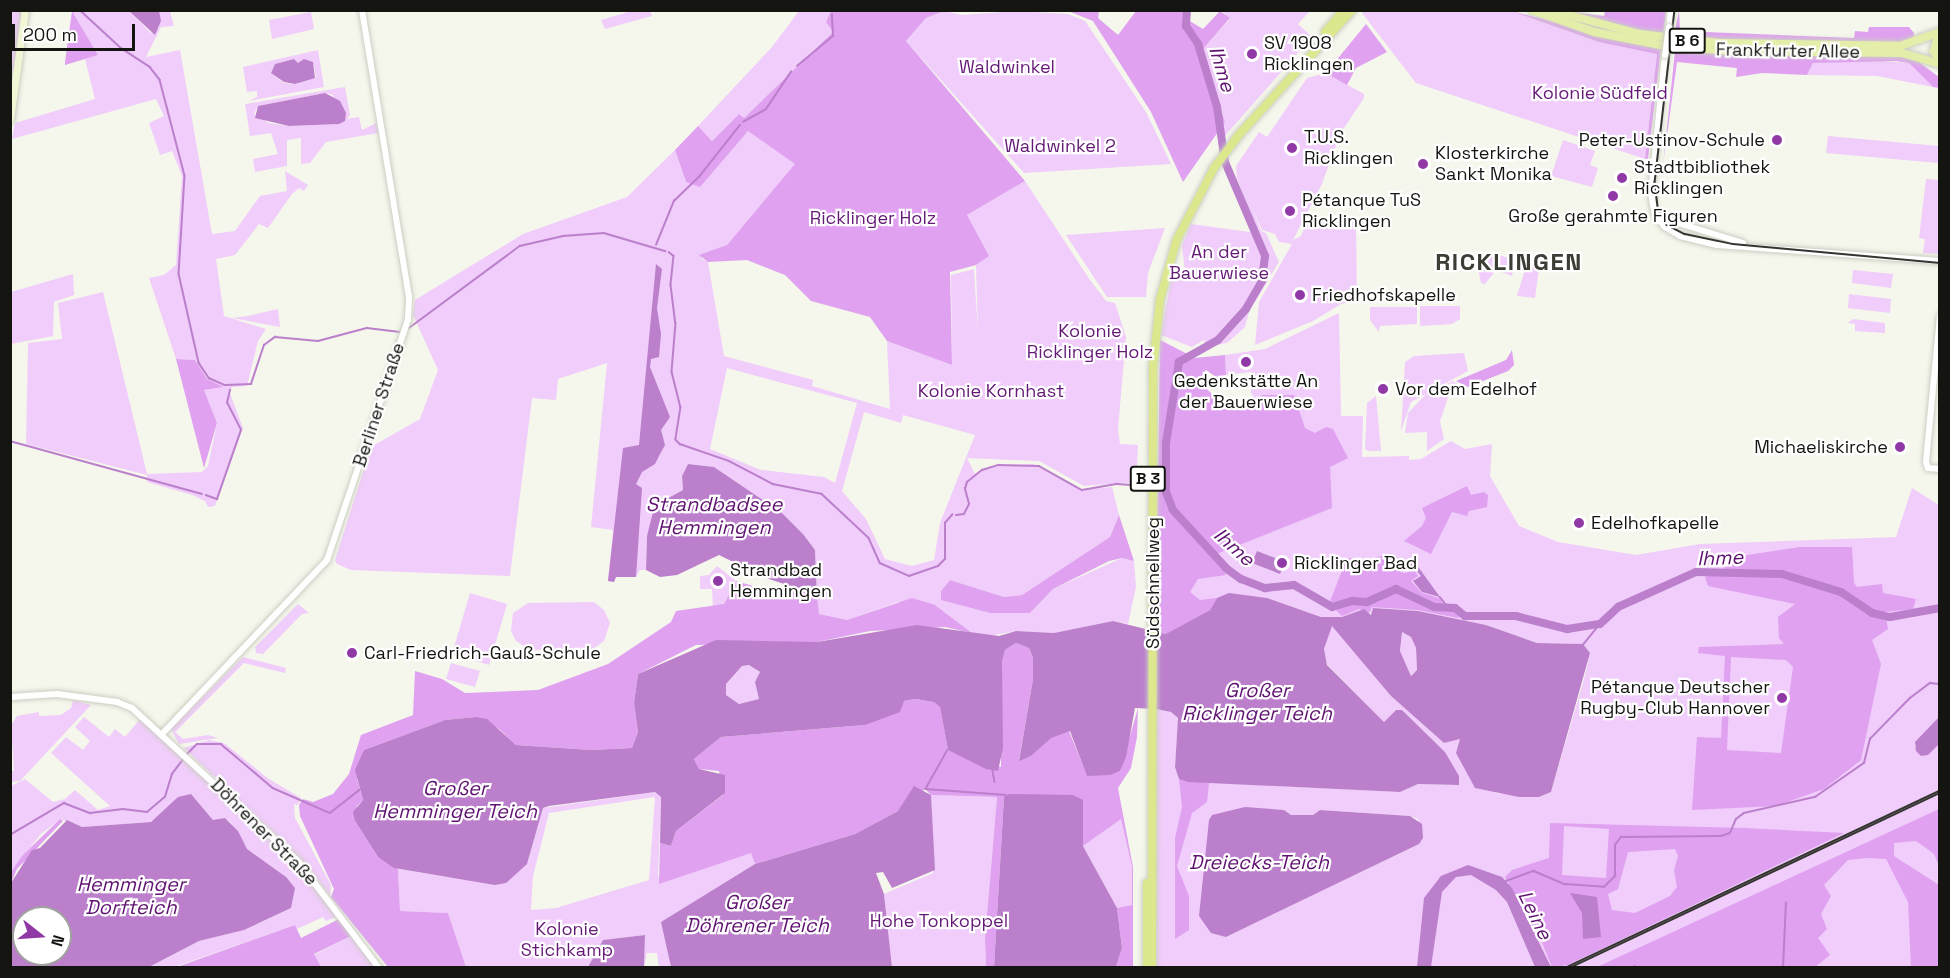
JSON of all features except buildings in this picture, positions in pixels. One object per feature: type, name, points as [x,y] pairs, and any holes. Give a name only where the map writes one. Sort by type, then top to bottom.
[{"type":"highway","name":"Südschnellweg","points":[[1152,968],[1150,607],[1153,329],[1177,239],[1198,194],[1220,155],[1346,13]]},
{"type":"highway","name":"Südschnellweg","points":[[1147,968],[1150,737]]},
{"type":"main road","points":[[10,119],[25,10]]},
{"type":"main road","name":"Frankfurter Allee","points":[[1532,10],[1594,32],[1661,45],[1731,51],[1902,53],[1940,63]]},
{"type":"main road","name":"Frankfurter Allee","points":[[1551,10],[1639,34],[1718,43],[1900,46],[1940,32]]},
{"type":"main road","name":"B 6","points":[[1940,32],[1934,46],[1940,63]]},
{"type":"street","name":"Berliner Straße","points":[[162,734],[327,560],[408,319],[410,297],[362,10]]},
{"type":"street","points":[[1671,10],[1650,193],[1660,224],[1680,236],[1717,245],[1750,245],[1940,261]]},
{"type":"street","points":[[1655,214],[1683,226],[1750,245]]},
{"type":"street","points":[[1940,316],[1926,462],[1928,468],[1940,469]]},
{"type":"street","name":"Döhrener Straße","points":[[10,697],[45,693],[117,702],[132,708],[186,754],[297,860],[379,968]]},
{"type":"green space","name":"Kolonie Südfeld","points":[[1365,10],[1511,11],[1599,42],[1657,54],[1645,159],[1416,83],[1362,13]]},
{"type":"green space","points":[[1679,10],[1680,31],[1854,38],[1855,31],[1868,32],[1869,27],[1909,27],[1914,33],[1913,42],[1701,39],[1674,36]]},
{"type":"green space","points":[[11,11],[23,11],[15,70],[11,70]]},
{"type":"green space","points":[[72,11],[129,11],[151,33],[159,28],[159,11],[170,11],[174,26],[161,27],[146,57],[180,50],[212,234],[235,231],[260,196],[287,191],[285,171],[308,185],[304,191],[299,188],[292,194],[268,228],[259,224],[235,255],[216,259],[224,316],[266,329],[258,341],[247,386],[232,387],[230,393],[243,428],[215,506],[208,507],[205,501],[192,495],[147,482],[147,475],[26,444],[28,343],[62,339],[58,303],[103,292],[147,474],[202,472],[208,466],[217,423],[204,390],[221,387],[207,379],[195,360],[176,359],[149,278],[164,275],[176,265],[182,176],[172,151],[160,155],[149,123],[164,116],[156,99],[12,139],[15,123],[95,99],[85,59],[98,55]]},
{"type":"green space","points":[[72,11],[98,55],[65,65],[65,62]]},
{"type":"green space","points":[[632,11],[650,11],[652,16],[605,29],[601,20]]},
{"type":"green space","points":[[799,11],[831,11],[826,22],[833,32],[744,118],[739,114],[712,141],[698,126],[772,47]]},
{"type":"green space","name":"Ricklinger Holz","points":[[831,11],[944,11],[926,18],[906,41],[1025,181],[967,215],[989,256],[976,265],[950,272],[952,365],[887,341],[870,317],[811,301],[785,275],[747,260],[708,262],[699,255],[727,245],[795,164],[748,131],[700,187],[686,182],[675,150],[698,126],[712,141],[739,114],[744,118],[833,32],[826,22]]},
{"type":"green space","name":"Waldwinkel","points":[[944,11],[962,15],[1016,11],[1068,14],[1085,21],[1146,112],[1171,164],[1024,173],[906,41],[926,18]]},
{"type":"green space","points":[[1068,11],[1099,11],[1098,18],[1118,35],[1136,11],[1190,11],[1188,20],[1203,29],[1220,11],[1230,18],[1203,49],[1225,122],[1183,182],[1151,112],[1093,21]]},
{"type":"green space","points":[[1222,11],[1310,11],[1298,24],[1312,37],[1223,138],[1221,128],[1225,121],[1203,49],[1230,19]]},
{"type":"green space","points":[[1511,11],[1661,49],[1648,159],[1645,159],[1657,54],[1599,42]]},
{"type":"green space","points":[[1562,11],[1604,16],[1605,11],[1666,11],[1663,35]]},
{"type":"green space","points":[[311,12],[314,29],[272,39],[269,20]]},
{"type":"green space","points":[[1366,24],[1387,52],[1356,68],[1347,85],[1326,73]]},
{"type":"green space","points":[[318,50],[324,87],[249,101],[257,97],[257,91],[247,92],[243,67]],"holes":[[[294,59],[298,63],[313,62],[316,77],[295,84],[284,83],[271,73],[275,64]]]},
{"type":"green space","points":[[1675,51],[1912,57],[1939,77],[1939,88],[1933,87],[1909,63],[1896,61],[1813,63],[1807,75],[1762,73],[1736,77],[1737,68],[1677,62],[1663,165]]},
{"type":"green space","points":[[1869,60],[1909,63],[1933,87],[1877,76],[1807,75],[1813,63]]},
{"type":"green space","points":[[1326,73],[1364,94],[1364,98],[1340,134],[1322,184],[1293,240],[1301,236],[1308,219],[1356,218],[1357,300],[1341,304],[1313,321],[1255,345],[1259,302],[1292,244],[1279,242],[1275,234],[1262,230],[1253,210],[1261,231],[1266,233],[1279,262],[1249,312],[1245,327],[1227,343],[1209,346],[1247,309],[1262,281],[1266,256],[1237,178],[1236,166],[1259,132],[1267,137],[1307,78]]},
{"type":"green space","points":[[345,87],[350,115],[347,119],[359,117],[362,130],[376,123],[378,133],[326,142],[310,163],[301,164],[301,138],[287,140],[287,166],[255,172],[253,159],[278,154],[271,133],[250,136],[245,104]],"holes":[[[325,93],[333,95],[339,124],[289,126],[269,123],[254,114],[258,106]]]},
{"type":"green space","points":[[749,131],[796,164],[727,245],[701,258],[708,262],[724,356],[813,380],[812,386],[890,409],[887,341],[952,365],[951,275],[974,269],[978,334],[976,265],[988,256],[967,215],[1025,181],[1090,280],[1106,301],[1115,303],[1126,337],[1118,429],[1120,444],[1138,445],[1136,482],[1084,486],[1039,461],[967,458],[975,474],[991,466],[1033,464],[1082,490],[1112,487],[1119,515],[1110,537],[1022,595],[1004,597],[950,580],[941,591],[942,600],[990,613],[1030,613],[1053,589],[1122,558],[1134,561],[1136,587],[1128,624],[1113,621],[1054,633],[1016,631],[989,636],[972,633],[935,605],[898,602],[847,620],[818,614],[815,550],[803,534],[782,513],[714,467],[688,464],[682,476],[683,490],[661,502],[647,536],[646,570],[640,570],[636,577],[616,577],[614,582],[608,581],[613,530],[591,527],[607,363],[558,379],[556,400],[532,398],[510,576],[351,570],[337,564],[335,560],[371,447],[420,419],[438,370],[413,315],[415,300],[523,234],[627,197],[675,150],[686,182]],"holes":[[[727,368],[857,403],[835,483],[824,477],[761,470],[710,449]],[[864,412],[901,423],[903,415],[975,435],[940,523],[934,560],[912,566],[885,559],[866,519],[842,491]]]},
{"type":"green space","points":[[1828,136],[1939,146],[1938,163],[1826,153]]},
{"type":"green space","points":[[1563,140],[1595,151],[1590,165],[1598,168],[1592,187],[1551,176]]},
{"type":"green space","points":[[1926,179],[1939,180],[1939,254],[1923,253],[1925,239],[1919,238]]},
{"type":"green space","name":"An der Bauerwiese","points":[[1191,224],[1257,233],[1264,257],[1261,281],[1246,308],[1217,339],[1205,346],[1204,340],[1192,347],[1161,335],[1172,274],[1185,274],[1182,245]]},
{"type":"green space","points":[[1165,228],[1148,273],[1146,297],[1107,297],[1066,235]]},
{"type":"green space","points":[[1488,252],[1515,260],[1512,276],[1496,270],[1485,284],[1481,283],[1478,269],[1486,271]]},
{"type":"green space","points":[[1527,263],[1539,269],[1535,298],[1517,296]]},
{"type":"green space","points":[[1853,270],[1893,274],[1891,288],[1852,283]]},
{"type":"green space","points":[[73,274],[74,295],[54,302],[53,336],[11,344],[11,292]]},
{"type":"green space","points":[[1849,294],[1891,299],[1890,313],[1848,308]]},
{"type":"green space","points":[[1420,306],[1460,306],[1460,319],[1452,324],[1420,326]]},
{"type":"green space","points":[[1370,307],[1417,307],[1417,324],[1380,326],[1379,332],[1370,320]]},
{"type":"green space","points":[[278,309],[280,327],[232,318],[248,316]]},
{"type":"green space","points":[[1339,313],[1341,416],[1363,416],[1362,457],[1409,456],[1409,460],[1421,459],[1451,441],[1465,449],[1492,444],[1490,476],[1519,526],[1558,542],[1636,555],[1700,544],[1896,537],[1912,488],[1939,505],[1939,717],[1914,745],[1924,756],[1939,744],[1939,967],[1155,968],[1156,709],[1171,712],[1178,718],[1175,767],[1240,784],[1399,792],[1418,784],[1459,785],[1445,752],[1402,710],[1396,710],[1384,722],[1327,664],[1324,650],[1331,626],[1336,628],[1391,696],[1444,743],[1460,739],[1496,793],[1539,797],[1551,792],[1590,653],[1583,644],[1537,643],[1486,625],[1418,611],[1373,608],[1372,614],[1364,609],[1343,617],[1321,617],[1267,598],[1233,596],[1156,632],[1160,340],[1195,358],[1209,357],[1198,382],[1217,398],[1219,410],[1257,401],[1251,393],[1251,372],[1226,375],[1225,355],[1265,349]],"holes":[[[1284,810],[1291,815],[1313,815],[1320,810],[1410,816],[1418,819],[1419,844],[1226,937]]]},
{"type":"green space","points":[[1853,319],[1885,323],[1885,333],[1855,331],[1855,324],[1848,323]]},
{"type":"green space","points":[[1160,340],[1195,358],[1225,355],[1226,375],[1216,377],[1206,370],[1198,382],[1217,398],[1219,410],[1258,401],[1262,395],[1294,395],[1305,428],[1315,433],[1326,427],[1333,429],[1348,458],[1330,467],[1332,508],[1214,555],[1226,575],[1198,579],[1190,592],[1200,600],[1217,598],[1210,610],[1167,634],[1156,632]]},
{"type":"green space","points":[[1512,350],[1514,365],[1508,371],[1468,387],[1456,381],[1506,360]]},
{"type":"green space","points":[[1464,353],[1468,371],[1411,402],[1401,431],[1405,362],[1414,356]]},
{"type":"green space","points":[[176,359],[195,360],[207,379],[223,387],[204,390],[217,423],[204,468]]},
{"type":"green space","points":[[1453,381],[1465,389],[1449,395],[1440,421],[1444,439],[1427,451],[1427,432],[1405,433],[1408,413],[1427,393]]},
{"type":"green space","points":[[1376,396],[1381,451],[1368,451],[1365,449],[1367,403]]},
{"type":"green space","points":[[1467,486],[1471,495],[1484,492],[1488,495],[1487,507],[1469,511],[1467,516],[1452,512],[1431,554],[1404,541],[1422,526],[1426,518],[1422,508]]},
{"type":"green space","points":[[1119,515],[1134,561],[1122,558],[1109,561],[1053,589],[1030,613],[990,613],[941,600],[941,591],[950,580],[1004,597],[1022,595],[1110,537]]},
{"type":"green space","points":[[1800,547],[1852,547],[1854,583],[1857,587],[1882,584],[1883,593],[1916,599],[1913,609],[1885,612],[1888,629],[1872,640],[1881,664],[1861,760],[1824,789],[1776,806],[1692,810],[1697,737],[1721,738],[1725,656],[1698,653],[1699,647],[1784,644],[1779,638],[1778,617],[1795,604],[1708,586],[1705,577],[1724,570],[1728,558]],"holes":[[[1731,657],[1786,660],[1793,667],[1781,753],[1727,750]]]},
{"type":"green space","points":[[1391,553],[1401,560],[1393,569],[1404,573],[1415,571],[1418,576],[1411,581],[1422,593],[1439,598],[1445,606],[1434,606],[1395,587],[1367,600],[1329,604],[1347,558],[1368,560]]},
{"type":"green space","points":[[717,566],[736,581],[724,604],[713,608],[712,589],[700,589],[700,576],[709,575]]},
{"type":"green space","points":[[736,581],[781,594],[790,584],[817,595],[819,614],[847,620],[912,598],[935,605],[972,633],[945,627],[870,631],[817,642],[696,645],[638,674],[634,703],[638,732],[632,748],[591,750],[516,745],[499,729],[476,717],[445,720],[364,750],[357,779],[363,800],[357,806],[355,821],[378,857],[398,869],[400,911],[448,913],[466,967],[388,967],[331,897],[334,889],[300,816],[299,805],[303,799],[313,802],[333,794],[349,774],[361,735],[413,715],[415,671],[442,679],[465,693],[538,690],[608,664],[671,622],[676,611],[724,604]]},
{"type":"green space","points":[[1396,590],[1434,609],[1455,610],[1463,615],[1458,618],[1418,610],[1372,607],[1369,613],[1359,609],[1342,616],[1335,609],[1353,602],[1367,603]]},
{"type":"green space","points":[[470,593],[507,604],[489,665],[452,654]]},
{"type":"green space","points":[[594,602],[604,610],[610,623],[604,641],[593,649],[530,650],[516,641],[511,631],[513,613],[528,603]]},
{"type":"green space","points":[[298,604],[309,613],[302,614],[263,654],[256,653],[255,647]]},
{"type":"green space","points":[[1402,632],[1411,637],[1416,648],[1417,670],[1411,676],[1400,651]]},
{"type":"green space","points":[[1016,643],[1029,648],[1033,658],[1033,679],[1019,760],[1031,756],[1051,737],[1069,731],[1087,775],[1120,771],[1138,708],[1137,737],[1131,768],[1118,788],[1133,867],[1133,967],[1116,967],[1122,948],[1117,908],[1132,905],[1132,867],[1121,819],[1083,846],[1083,800],[1004,797],[994,967],[986,967],[985,938],[997,797],[931,795],[925,789],[898,811],[855,834],[755,864],[751,853],[659,884],[660,843],[671,846],[676,831],[723,795],[719,771],[699,769],[694,759],[721,737],[865,725],[904,701],[915,699],[934,702],[940,706],[948,750],[1001,767],[1002,662],[1005,650]]},
{"type":"green space","points":[[243,657],[286,668],[285,673],[244,663],[175,732],[183,739],[208,735],[218,738],[179,744],[171,729]]},
{"type":"green space","points":[[451,663],[480,671],[475,687],[446,679]]},
{"type":"green space","points":[[750,665],[760,673],[756,685],[759,699],[739,704],[726,695],[726,684],[742,666]]},
{"type":"green space","points":[[73,700],[91,705],[20,781],[11,782],[11,771],[14,771],[11,725],[17,716],[39,712],[39,716],[61,715],[71,708]]},
{"type":"green space","points":[[84,717],[109,737],[115,729],[125,737],[140,719],[295,862],[338,916],[326,921],[323,917],[297,929],[295,925],[174,967],[149,967],[199,941],[244,930],[291,908],[280,873],[247,849],[231,823],[225,818],[214,821],[191,794],[151,822],[82,827],[60,819],[40,835],[11,872],[11,786],[25,779],[53,802],[65,799],[75,790],[98,810],[110,806],[51,753],[66,737],[83,750],[90,741],[75,727]]},
{"type":"green space","points":[[209,740],[224,743],[269,779],[301,798],[298,805],[294,804],[295,818],[331,885],[330,896],[306,864],[184,748]]},
{"type":"green space","points":[[1179,779],[1209,783],[1207,802],[1192,813],[1177,866],[1189,896],[1189,930],[1175,939],[1175,838],[1182,807]]},
{"type":"green space","name":"Kolonie Stichkamp","points":[[655,792],[661,797],[658,877],[751,852],[755,864],[662,922],[671,968],[659,967],[657,953],[647,953],[644,967],[645,935],[603,940],[588,967],[466,967],[448,913],[400,911],[398,869],[447,877],[527,864],[543,808]],"holes":[[[655,797],[649,880],[556,908],[531,910],[533,876],[549,813]]]},
{"type":"green space","name":"Hohe Tonkoppel","points":[[931,795],[997,797],[985,938],[986,967],[892,967],[884,894],[933,873]]},
{"type":"green space","points":[[1939,809],[1939,866],[1934,854],[1916,841],[1894,843],[1894,856],[1939,885],[1939,967],[1911,967],[1908,902],[1886,859],[1867,858],[1848,860],[1824,885],[1831,896],[1821,914],[1827,929],[1818,938],[1830,955],[1815,967],[1595,968]]},
{"type":"green space","points":[[1121,818],[1132,867],[1132,906],[1117,908],[1083,846]]},
{"type":"green space","points":[[60,819],[63,821],[17,869],[11,883],[11,872],[22,856]]},
{"type":"green space","points":[[1550,823],[1844,833],[1568,965],[1552,967],[1541,940],[1505,877],[1512,870],[1549,858]],"holes":[[[1564,826],[1609,829],[1606,878],[1562,875]],[[1675,849],[1678,856],[1674,870],[1677,887],[1670,896],[1635,913],[1612,910],[1608,894],[1618,889],[1628,852]]]},
{"type":"green space","points":[[339,919],[351,936],[314,954],[321,967],[174,968],[295,925],[301,938]]},
{"type":"green space","points":[[351,936],[375,967],[321,967],[314,955]]},
{"type":"water","points":[[129,11],[159,11],[161,21],[155,35]]},
{"type":"water","points":[[294,59],[298,63],[304,59],[313,62],[315,78],[295,84],[284,82],[271,73],[275,64]]},
{"type":"water","points":[[325,93],[340,101],[346,113],[345,121],[339,124],[289,126],[255,118],[258,106]]},
{"type":"water","points":[[656,264],[662,269],[657,308],[661,334],[659,357],[651,359],[650,367],[670,417],[661,430],[665,445],[655,464],[642,472],[636,484],[642,488],[636,577],[616,577],[614,582],[608,581],[623,448],[639,445]]},
{"type":"water","name":"Strandbadsee Hemmingen","points":[[688,464],[714,467],[782,513],[803,534],[815,550],[817,595],[766,578],[719,555],[677,575],[660,577],[646,570],[647,536],[653,512],[661,502],[683,490],[682,476]]},
{"type":"water","points":[[1257,551],[1285,562],[1280,574],[1252,563]]},
{"type":"water","points":[[1401,560],[1416,564],[1440,597],[1422,592],[1413,581],[1421,576],[1416,570],[1394,568]]},
{"type":"water","points":[[1229,593],[1267,598],[1321,617],[1342,617],[1364,609],[1371,615],[1373,608],[1418,611],[1486,625],[1537,643],[1583,644],[1590,653],[1551,792],[1539,797],[1519,797],[1475,788],[1456,753],[1460,739],[1444,743],[1391,696],[1332,626],[1324,649],[1327,665],[1384,722],[1396,710],[1402,710],[1445,752],[1459,776],[1459,785],[1418,784],[1400,792],[1188,782],[1179,779],[1175,767],[1178,718],[1171,712],[1156,709],[1135,708],[1126,757],[1120,771],[1110,775],[1087,776],[1070,731],[1051,738],[1031,756],[1019,761],[1033,679],[1033,658],[1029,648],[1016,643],[1005,650],[1002,662],[1003,748],[998,771],[986,769],[948,750],[940,707],[934,702],[915,699],[904,701],[900,712],[865,725],[721,737],[694,759],[699,769],[725,775],[725,793],[676,831],[671,846],[660,843],[661,797],[655,792],[543,808],[527,864],[506,883],[495,885],[394,868],[378,857],[355,821],[353,812],[363,800],[355,770],[364,750],[445,720],[476,717],[487,719],[516,745],[591,750],[632,748],[638,732],[634,703],[638,674],[716,640],[817,642],[917,625],[999,636],[1016,631],[1054,633],[1113,621],[1166,634],[1210,610],[1217,598]],"holes":[[[1402,632],[1411,637],[1416,648],[1417,670],[1411,676],[1400,651]],[[749,665],[760,672],[755,682],[759,699],[739,704],[726,695],[726,684],[742,666]]]},
{"type":"water","points":[[1939,717],[1939,744],[1928,755],[1921,756],[1916,751],[1915,742]]},
{"type":"water","name":"Großer Döhrener Teich","points":[[914,786],[931,795],[935,870],[892,888],[883,872],[876,873],[884,894],[892,967],[671,967],[661,922],[755,864],[855,834],[898,811]]},
{"type":"water","name":"Hemminger Dorfteich","points":[[191,794],[213,820],[225,818],[238,831],[247,849],[286,877],[295,888],[291,908],[244,930],[199,941],[149,967],[11,967],[11,883],[32,850],[40,848],[67,820],[82,827],[151,822],[178,797]]},
{"type":"water","points":[[1009,794],[1073,795],[1083,800],[1083,846],[1117,908],[1122,948],[1116,967],[994,967],[1004,797]]},
{"type":"water","name":"Dreiecks-Teich","points":[[1245,807],[1284,810],[1291,815],[1313,815],[1320,810],[1410,816],[1422,824],[1423,838],[1419,844],[1226,937],[1211,933],[1199,916],[1209,820],[1212,815]]},
{"type":"water","points":[[1468,865],[1502,877],[1512,888],[1551,967],[1535,967],[1507,902],[1496,890],[1471,875],[1456,877],[1442,892],[1431,967],[1417,967],[1424,898],[1441,876]]},
{"type":"water","points":[[1570,893],[1597,897],[1601,937],[1583,939],[1582,913]]},
{"type":"water","points":[[645,935],[644,967],[588,967],[603,940]]},
{"type":"waterway","points":[[80,10],[121,48],[150,67],[160,80],[185,176],[179,274],[199,363],[209,378],[225,385],[251,384],[264,345],[275,337],[318,341],[367,328],[400,332]]},
{"type":"waterway","name":"Ihme","points":[[1187,10],[1186,26],[1198,44],[1217,107],[1225,162],[1265,256],[1262,281],[1246,309],[1218,340],[1179,362],[1166,443],[1166,492],[1173,510],[1227,569],[1241,579],[1265,588],[1294,585],[1332,607],[1352,601],[1367,602],[1396,589],[1434,607],[1455,608],[1465,616],[1516,616],[1567,629],[1600,624],[1618,607],[1696,572],[1782,574],[1841,592],[1872,613],[1890,617],[1940,608]]},
{"type":"waterway","points":[[797,66],[833,36],[832,15]]},
{"type":"waterway","points":[[743,122],[766,109],[791,72]]},
{"type":"waterway","points":[[656,245],[674,201],[699,177],[740,125]]},
{"type":"waterway","points":[[409,328],[520,246],[563,236],[604,233],[665,251]]},
{"type":"waterway","points":[[669,252],[674,256],[671,285],[676,323],[672,372],[681,407],[676,440],[680,444],[729,461],[773,484],[822,494],[869,538],[880,563],[909,576],[938,566],[945,559],[945,523],[952,515]]},
{"type":"waterway","points":[[206,495],[217,499],[241,430],[227,403],[230,390]]},
{"type":"waterway","points":[[10,441],[202,494]]},
{"type":"waterway","points":[[956,515],[964,514],[969,504],[965,489],[967,482],[982,470],[998,465],[1039,466],[1082,490],[1117,484],[1143,486]]},
{"type":"waterway","points":[[1157,489],[1166,492]]},
{"type":"waterway","points":[[1440,597],[1448,607]]},
{"type":"waterway","points":[[1582,646],[1600,624]]},
{"type":"waterway","points":[[1506,881],[1534,871],[1565,884],[1604,887],[1615,876],[1615,845],[1621,837],[1721,836],[1730,833],[1736,819],[1744,813],[1815,797],[1864,763],[1870,739],[1910,698],[1930,683],[1940,684]]},
{"type":"waterway","points":[[187,754],[197,744],[221,744],[273,788],[330,813],[362,788]]},
{"type":"waterway","points":[[948,750],[926,789],[1006,795]]},
{"type":"waterway","points":[[10,835],[64,803],[90,813],[123,809],[147,812],[165,797],[172,774],[184,758]]},
{"type":"waterway","points":[[993,771],[995,782]]},
{"type":"waterway","points":[[1783,968],[1786,903]]},
{"type":"tram line","points":[[1675,10],[1655,182],[1658,208],[1667,225],[1685,234],[1733,244],[1940,263]]},
{"type":"railway","points":[[1567,968],[1940,792]]},
{"type":"place","name":"SV 1908 Ricklingen","points":[[1252,54]]},
{"type":"place","name":"Peter-Ustinov-Schule","points":[[1777,140]]},
{"type":"place","name":"T.U.S. Ricklingen","points":[[1292,148]]},
{"type":"place","name":"Klosterkirche Sankt Monika","points":[[1423,164]]},
{"type":"place","name":"Stadtbibliothek Ricklingen","points":[[1622,178]]},
{"type":"place","name":"Große gerahmte Figuren","points":[[1613,196]]},
{"type":"place","name":"Pétanque TuS Ricklingen","points":[[1290,211]]},
{"type":"place","name":"Friedhofskapelle","points":[[1300,295]]},
{"type":"place","name":"Gedenkstätte An der Bauerwiese","points":[[1246,362]]},
{"type":"place","name":"Vor dem Edelhof","points":[[1383,389]]},
{"type":"place","name":"Michaeliskirche","points":[[1900,447]]},
{"type":"place","name":"Edelhofkapelle","points":[[1579,523]]},
{"type":"place","name":"Ricklinger Bad","points":[[1282,563]]},
{"type":"place","name":"Strandbad Hemmingen","points":[[718,581]]},
{"type":"place","name":"Carl-Friedrich-Gauß-Schule","points":[[352,653]]},
{"type":"place","name":"Pétanque Deutscher Rugby-Club Hannover","points":[[1782,698]]},
{"type":"district","name":"RICKLINGEN","points":[[1509,262]]},
{"type":"park label","name":"Waldwinkel 2","points":[[1060,146]]},
{"type":"park label","name":"Kolonie Ricklinger Holz","points":[[1090,342]]},
{"type":"park label","name":"Kolonie Kornhast","points":[[991,391]]},
{"type":"water label","name":"Großer Ricklinger Teich","points":[[1257,702]]},
{"type":"water label","name":"Großer Hemminger Teich","points":[[455,800]]},
{"type":"water label","name":"Leine","points":[[1535,915]]}]
